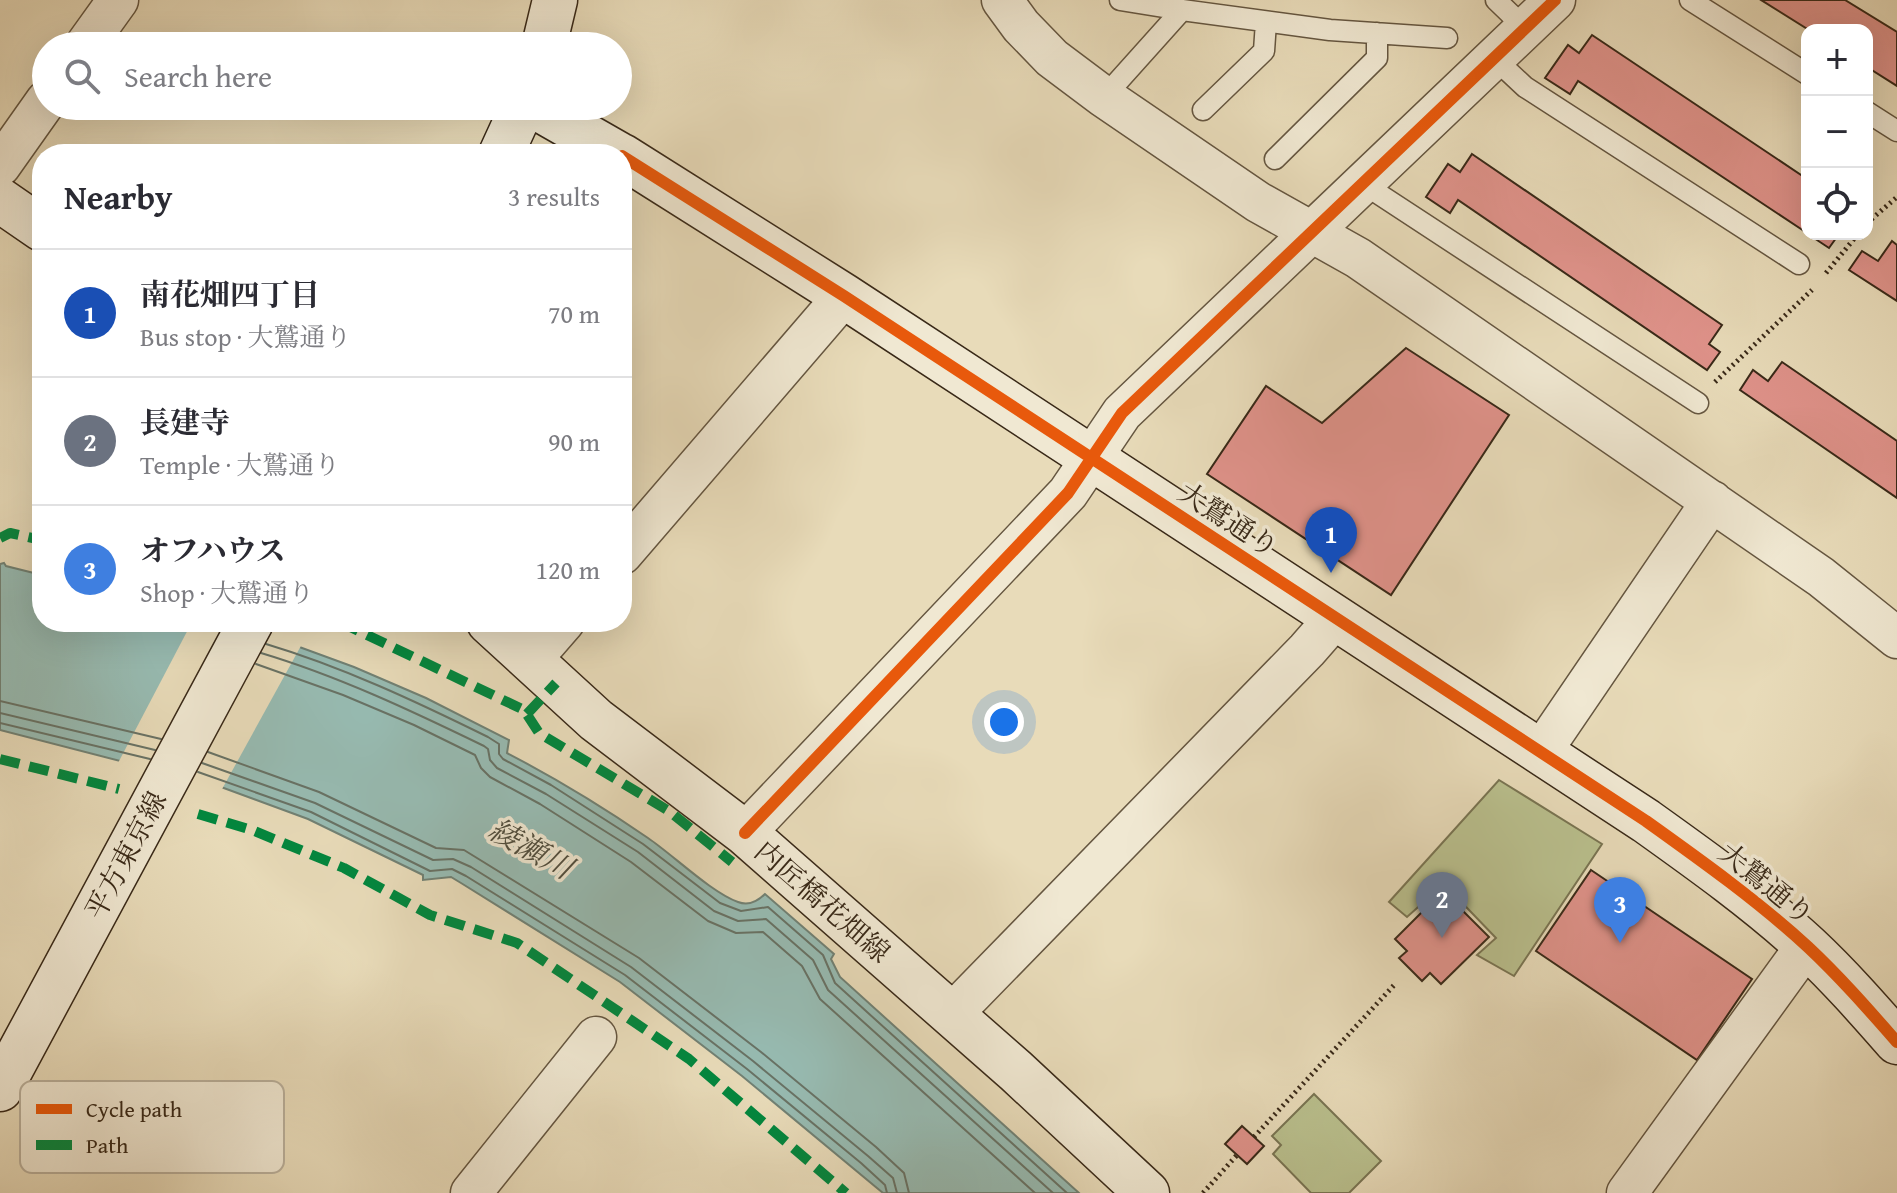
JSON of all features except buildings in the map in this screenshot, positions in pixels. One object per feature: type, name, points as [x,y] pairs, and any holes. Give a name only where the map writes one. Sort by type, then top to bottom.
[{"type":"street","points":[[95,32],[118,0]]},
{"type":"street","points":[[547,32],[555,0]]},
{"type":"street","points":[[1002,0],[1021,26],[1052,58],[1104,97],[1258,202],[1358,258],[1821,577],[1897,638]]},
{"type":"street","points":[[745,833],[1068,493],[1122,413],[1555,0]]},
{"type":"street","points":[[0,166],[33,120]]},
{"type":"street","points":[[506,144],[517,120]]},
{"type":"street","name":"大鷲通り","points":[[559,120],[601,144]]},
{"type":"street","name":"大鷲通り","points":[[632,163],[1092,457],[1541,752],[1702,862],[1806,946],[1897,1042]]},
{"type":"street","points":[[0,200],[32,222]]},
{"type":"street","points":[[632,542],[844,296]]},
{"type":"street","points":[[1541,752],[1712,501]]},
{"type":"street","points":[[952,1014],[1335,618]]},
{"type":"street","name":"平方東京線","points":[[0,1089],[246,632]]},
{"type":"street","name":"内匠橋花畑線","points":[[500,632],[596,720],[745,833],[952,1014],[1147,1193]]},
{"type":"street","points":[[531,660],[555,632]]},
{"type":"street","points":[[1627,1193],[1806,946]]},
{"type":"street","points":[[471,1193],[596,1037]]},
{"type":"lane","points":[[1120,0],[1266,22],[1447,38]]},
{"type":"lane","points":[[1496,0],[1526,29]]},
{"type":"lane","points":[[1690,0],[1801,70]]},
{"type":"lane","points":[[1104,97],[1182,10]]},
{"type":"lane","points":[[1203,110],[1264,51],[1266,22]]},
{"type":"lane","points":[[1275,159],[1377,58],[1377,33]]},
{"type":"lane","points":[[1494,58],[1525,87],[1799,264]]},
{"type":"lane","points":[[1873,116],[1897,131]]},
{"type":"lane","points":[[1362,183],[1698,403]]},
{"type":"path","points":[[1873,218],[1897,197]]},
{"type":"path","points":[[1698,403],[1716,381],[1802,301],[1853,240]]},
{"type":"path","points":[[1254,1137],[1396,983]]},
{"type":"path","points":[[1203,1193],[1237,1155]]},
{"type":"green space","points":[[1499,780],[1602,844],[1514,976],[1477,955],[1496,938],[1444,884],[1407,917],[1389,902]]},
{"type":"green space","points":[[1314,1094],[1381,1161],[1349,1193],[1311,1193],[1273,1154],[1281,1145],[1272,1136]]},
{"type":"water","name":"綾瀬川","points":[[0,564],[32,572],[32,632],[253,632],[354,667],[426,698],[509,740],[507,753],[614,815],[728,897],[749,903],[765,894],[834,954],[831,959],[840,977],[1079,1193],[883,1193],[742,1076],[620,982],[451,877],[423,880],[423,875],[308,819],[221,787],[0,730]]},
{"type":"pier","points":[[187,632],[264,632],[302,644],[221,791],[118,763]]},
{"type":"marked path","points":[[0,538],[10,533],[32,538]]},
{"type":"marked path","points":[[361,632],[524,710],[539,733],[669,811],[732,862]]},
{"type":"marked path","points":[[527,714],[556,683]]},
{"type":"marked path","points":[[0,759],[119,789]]},
{"type":"marked path","points":[[198,814],[252,830],[344,868],[430,915],[517,943],[689,1059],[846,1193]]},
{"type":"cycle path","points":[[745,833],[1068,493],[1122,413],[1555,0]]},
{"type":"cycle path","points":[[632,162],[844,296],[1646,821],[1789,930],[1865,1005],[1897,1042]]},
{"type":"place","name":"南花畑四丁目","points":[[1331,573]]},
{"type":"place","name":"長建寺","points":[[1442,938]]},
{"type":"place","name":"オフハウス","points":[[1620,943]]}]
